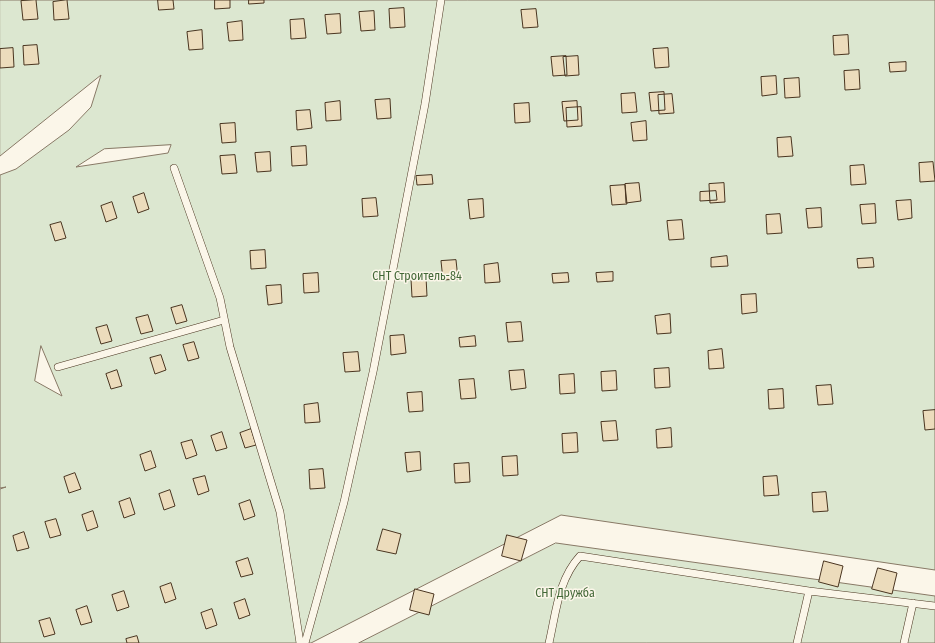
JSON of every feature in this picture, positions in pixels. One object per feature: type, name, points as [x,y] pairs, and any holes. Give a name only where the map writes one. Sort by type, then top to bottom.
[{"type":"lane","points":[[305,643],[344,502],[373,372],[425,104],[441,0]]},
{"type":"lane","points":[[174,168],[220,298],[230,347],[280,512],[300,643]]},
{"type":"lane","points":[[58,367],[224,320]]},
{"type":"lane","points":[[549,643],[561,588],[570,567],[580,556],[809,591],[935,606]]},
{"type":"lane","points":[[797,643],[809,591]]},
{"type":"lane","points":[[904,643],[913,603]]},
{"type":"green space","name":"СНТ Строитель-84","points":[[0,0],[935,0],[935,570],[561,515],[311,643],[0,643],[0,489],[6,487],[0,488],[0,175],[16,169],[69,130],[91,107],[101,75],[0,156]],"holes":[[[171,145],[168,153],[76,167],[104,149]],[[41,346],[62,396],[35,381]]]},
{"type":"green space","name":"СНТ Дружба","points":[[556,543],[935,596],[935,643],[359,643]]},
{"type":"building","points":[[36,0],[38,19],[23,20],[21,1]]},
{"type":"building","points":[[67,0],[69,19],[54,20],[53,2]]},
{"type":"building","points":[[158,0],[173,0],[174,9],[159,10]]},
{"type":"building","points":[[215,0],[230,0],[230,8],[215,9]]},
{"type":"building","points":[[249,0],[264,0],[264,3],[249,4]]},
{"type":"building","points":[[404,8],[405,27],[390,28],[389,9]]},
{"type":"building","points":[[536,9],[538,27],[523,28],[521,10]]},
{"type":"building","points":[[374,11],[375,30],[361,31],[359,12]]},
{"type":"building","points":[[340,14],[341,33],[327,34],[325,15]]},
{"type":"building","points":[[304,19],[306,38],[291,39],[290,20]]},
{"type":"building","points":[[242,21],[243,40],[229,41],[227,23]]},
{"type":"building","points":[[202,30],[203,49],[189,50],[187,32]]},
{"type":"building","points":[[848,35],[849,54],[834,55],[833,36]]},
{"type":"building","points":[[37,45],[39,64],[24,65],[23,46]]},
{"type":"building","points":[[13,48],[14,67],[0,68],[0,49]]},
{"type":"building","points":[[668,48],[669,67],[655,68],[653,49]]},
{"type":"building","points":[[566,56],[567,75],[553,76],[551,57]]},
{"type":"building","points":[[578,56],[579,75],[565,76],[563,57]]},
{"type":"building","points":[[906,62],[906,71],[890,72],[889,63]]},
{"type":"building","points":[[859,70],[860,89],[845,90],[844,71]]},
{"type":"building","points":[[776,76],[777,94],[762,96],[761,77]]},
{"type":"building","points":[[799,78],[800,97],[785,98],[784,79]]},
{"type":"building","points":[[664,92],[665,110],[651,111],[649,93]]},
{"type":"building","points":[[635,93],[637,112],[622,113],[621,94]]},
{"type":"building","points":[[672,94],[674,113],[659,114],[658,95]]},
{"type":"building","points":[[390,99],[391,118],[377,119],[375,100]]},
{"type":"building","points":[[340,101],[341,120],[326,121],[325,103]]},
{"type":"building","points":[[577,101],[578,120],[564,121],[562,102]]},
{"type":"building","points":[[529,103],[530,122],[515,123],[514,104]]},
{"type":"building","points":[[581,107],[582,126],[567,127],[566,108]]},
{"type":"building","points":[[310,110],[312,128],[297,130],[296,111]]},
{"type":"building","points":[[646,121],[647,140],[633,141],[631,123]]},
{"type":"building","points":[[235,123],[236,142],[222,143],[220,124]]},
{"type":"building","points":[[791,137],[793,156],[778,157],[777,138]]},
{"type":"building","points":[[306,146],[307,165],[292,166],[291,147]]},
{"type":"building","points":[[270,152],[271,171],[257,172],[255,153]]},
{"type":"building","points":[[235,155],[237,173],[222,174],[220,156]]},
{"type":"building","points":[[933,162],[935,181],[920,182],[919,163]]},
{"type":"building","points":[[864,165],[866,184],[851,185],[850,166]]},
{"type":"building","points":[[432,175],[433,184],[417,185],[416,176]]},
{"type":"building","points":[[639,183],[641,201],[626,203],[625,184]]},
{"type":"building","points":[[724,183],[725,202],[710,203],[709,184]]},
{"type":"building","points":[[625,185],[627,204],[612,205],[610,186]]},
{"type":"building","points":[[716,191],[717,200],[700,201],[700,192]]},
{"type":"building","points":[[144,193],[149,209],[138,213],[133,197]]},
{"type":"building","points":[[376,198],[378,216],[363,217],[362,199]]},
{"type":"building","points":[[483,199],[484,217],[470,219],[468,200]]},
{"type":"building","points":[[911,200],[912,218],[898,220],[896,201]]},
{"type":"building","points":[[112,202],[117,218],[106,222],[101,206]]},
{"type":"building","points":[[875,204],[876,223],[862,224],[860,205]]},
{"type":"building","points":[[821,208],[822,227],[808,228],[806,209]]},
{"type":"building","points":[[780,214],[782,233],[767,234],[766,215]]},
{"type":"building","points":[[682,220],[684,239],[669,240],[667,221]]},
{"type":"building","points":[[61,222],[66,238],[55,241],[50,225]]},
{"type":"building","points":[[265,250],[266,268],[251,269],[250,251]]},
{"type":"building","points":[[727,256],[728,266],[711,267],[711,258]]},
{"type":"building","points":[[873,258],[874,267],[858,268],[857,259]]},
{"type":"building","points":[[456,260],[458,279],[443,280],[441,261]]},
{"type":"building","points":[[498,263],[500,282],[485,283],[484,265]]},
{"type":"building","points":[[613,272],[613,281],[597,282],[596,273]]},
{"type":"building","points":[[318,273],[319,292],[304,293],[303,274]]},
{"type":"building","points":[[568,273],[569,282],[553,283],[552,274]]},
{"type":"building","points":[[426,277],[427,296],[412,297],[411,279]]},
{"type":"building","points":[[281,285],[282,303],[268,305],[266,286]]},
{"type":"building","points":[[756,294],[757,312],[742,314],[741,295]]},
{"type":"building","points":[[182,305],[187,321],[176,324],[171,308]]},
{"type":"building","points":[[670,314],[671,333],[657,334],[655,316]]},
{"type":"building","points":[[148,315],[153,331],[141,334],[136,318]]},
{"type":"building","points":[[521,322],[523,341],[508,342],[506,323]]},
{"type":"building","points":[[107,325],[112,341],[101,344],[96,328]]},
{"type":"building","points":[[404,335],[406,353],[391,355],[390,336]]},
{"type":"building","points":[[475,336],[476,346],[460,347],[459,338]]},
{"type":"building","points":[[194,342],[199,358],[188,361],[183,345]]},
{"type":"building","points":[[722,349],[724,368],[709,369],[708,351]]},
{"type":"building","points":[[358,352],[360,371],[345,372],[343,353]]},
{"type":"building","points":[[161,355],[166,370],[155,374],[150,358]]},
{"type":"building","points":[[669,368],[670,387],[655,388],[654,369]]},
{"type":"building","points":[[117,370],[122,386],[111,389],[106,374]]},
{"type":"building","points":[[524,370],[526,388],[511,390],[509,371]]},
{"type":"building","points":[[616,371],[617,390],[602,391],[601,372]]},
{"type":"building","points":[[574,374],[575,393],[560,394],[559,375]]},
{"type":"building","points":[[474,379],[476,398],[461,399],[459,380]]},
{"type":"building","points":[[831,385],[833,404],[818,405],[816,386]]},
{"type":"building","points":[[783,389],[784,408],[769,409],[768,390]]},
{"type":"building","points":[[422,392],[423,411],[409,412],[407,393]]},
{"type":"building","points":[[318,403],[320,422],[305,423],[304,405]]},
{"type":"building","points":[[935,410],[935,429],[925,430],[923,411]]},
{"type":"building","points":[[616,421],[618,440],[603,441],[601,422]]},
{"type":"building","points":[[671,428],[672,447],[657,448],[656,430]]},
{"type":"building","points":[[251,429],[256,445],[245,448],[240,433]]},
{"type":"building","points":[[222,432],[227,448],[216,451],[211,436]]},
{"type":"building","points":[[577,433],[578,452],[563,453],[562,434]]},
{"type":"building","points":[[192,440],[197,455],[186,459],[181,443]]},
{"type":"building","points":[[151,451],[156,467],[145,471],[140,455]]},
{"type":"building","points":[[420,452],[421,470],[407,472],[405,453]]},
{"type":"building","points":[[517,456],[518,475],[503,476],[502,457]]},
{"type":"building","points":[[469,463],[470,482],[455,483],[454,464]]},
{"type":"building","points":[[323,469],[325,488],[310,489],[309,470]]},
{"type":"building","points":[[75,473],[81,489],[69,493],[64,477]]},
{"type":"building","points":[[205,476],[209,491],[198,495],[193,479]]},
{"type":"building","points":[[777,476],[779,495],[764,496],[763,477]]},
{"type":"building","points":[[170,490],[175,506],[164,510],[159,494]]},
{"type":"building","points":[[826,492],[828,511],[813,512],[812,493]]},
{"type":"building","points":[[130,498],[135,514],[124,518],[119,502]]},
{"type":"building","points":[[250,500],[255,516],[244,520],[239,504]]},
{"type":"building","points":[[93,511],[98,527],[87,531],[82,515]]},
{"type":"building","points":[[56,519],[61,535],[50,538],[45,522]]},
{"type":"building","points":[[383,529],[401,534],[396,554],[377,550]]},
{"type":"building","points":[[24,532],[29,548],[17,551],[13,536]]},
{"type":"building","points":[[507,535],[527,540],[521,561],[502,556]]},
{"type":"building","points":[[248,558],[253,574],[241,577],[236,562]]},
{"type":"building","points":[[824,561],[843,566],[838,587],[819,582]]},
{"type":"building","points":[[878,568],[897,573],[892,594],[872,589]]},
{"type":"building","points":[[171,583],[176,599],[165,603],[160,587]]},
{"type":"building","points":[[415,589],[434,594],[429,615],[410,610]]},
{"type":"building","points":[[124,591],[129,607],[117,611],[112,595]]},
{"type":"building","points":[[245,599],[250,615],[239,619],[234,603]]},
{"type":"building","points":[[87,606],[92,622],[81,625],[76,610]]},
{"type":"building","points":[[212,609],[217,625],[206,629],[201,613]]},
{"type":"building","points":[[50,618],[55,634],[44,637],[39,621]]},
{"type":"building","points":[[137,636],[139,643],[127,643],[126,639]]}]
